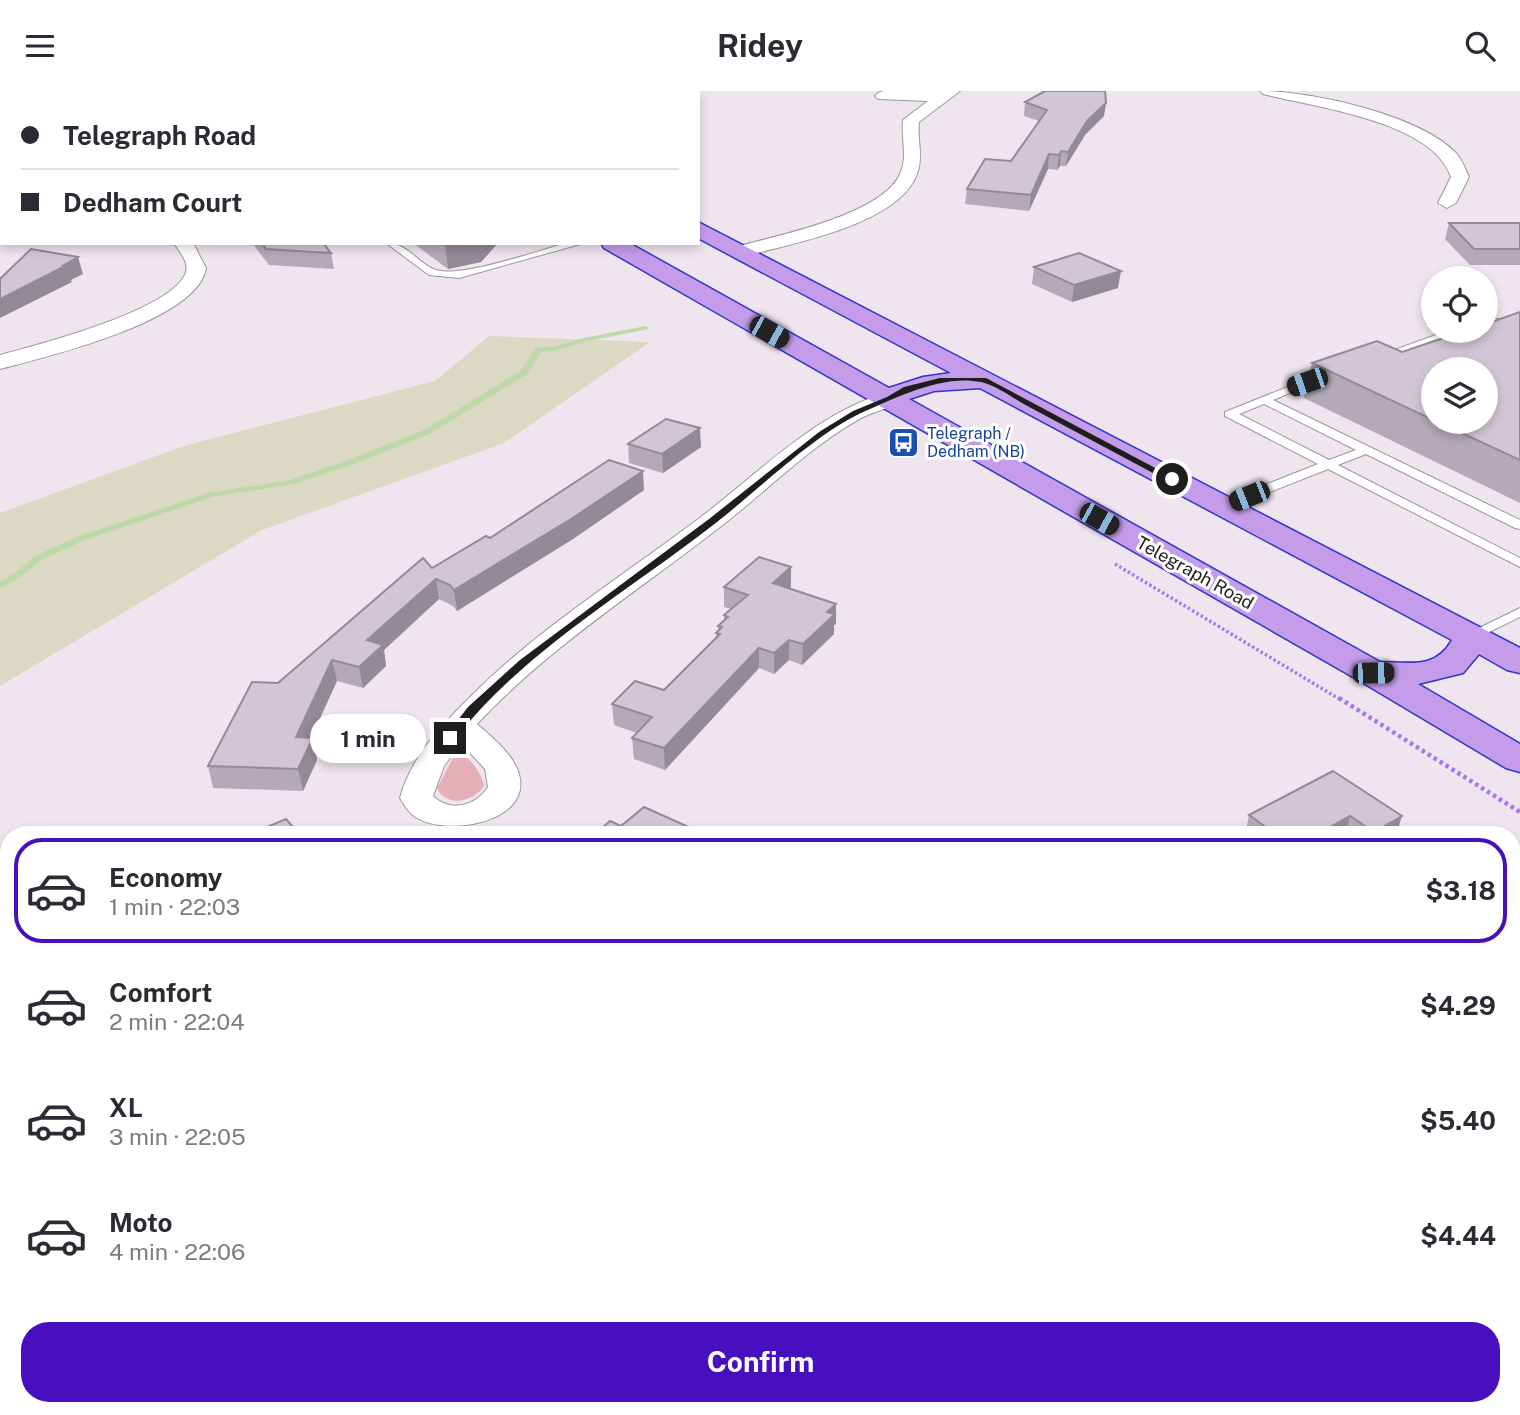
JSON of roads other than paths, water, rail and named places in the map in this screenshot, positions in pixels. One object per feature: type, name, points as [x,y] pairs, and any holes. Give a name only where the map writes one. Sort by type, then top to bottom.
[{"type":"highway","points":[[700,230],[1520,662]]},
{"type":"highway","name":"Telegraph Road","points":[[616,245],[1373,673],[1520,760]]},
{"type":"highway","points":[[890,399],[907,388],[922,384],[983,380]]},
{"type":"highway","points":[[1373,673],[1434,671],[1448,667],[1457,660],[1472,635]]},
{"type":"street","points":[[1268,91],[1366,116],[1429,141],[1448,155],[1456,165],[1460,177],[1447,203]]},
{"type":"street","points":[[879,93],[947,94]]},
{"type":"street","points":[[879,93],[900,114],[911,120]]},
{"type":"street","points":[[911,120],[947,94]]},
{"type":"street","points":[[741,251],[828,227],[887,199],[909,177],[912,163],[911,120]]},
{"type":"street","points":[[0,362],[109,330],[174,298],[194,281],[196,273],[191,253],[185,245]]},
{"type":"street","points":[[461,726],[472,709],[523,663],[712,521],[822,434],[856,412],[890,399]]},
{"type":"lane","points":[[394,245],[432,273],[459,275],[572,245]]},
{"type":"lane","points":[[1498,322],[1520,329]]},
{"type":"lane","points":[[1370,361],[1422,343]]},
{"type":"lane","points":[[1332,373],[1282,390],[1266,401],[1229,414],[1520,563]]},
{"type":"lane","points":[[1266,401],[1520,525]]},
{"type":"lane","points":[[1223,506],[1366,450]]},
{"type":"lane","points":[[1472,635],[1520,612]]},
{"type":"waterway","points":[[0,586],[38,558],[82,538],[211,495],[291,482],[427,432],[523,373],[540,349],[554,349],[583,340],[646,328]]},
{"type":"place","name":"Telegraph / Dedham (NB)","points":[[904,442]]}]
